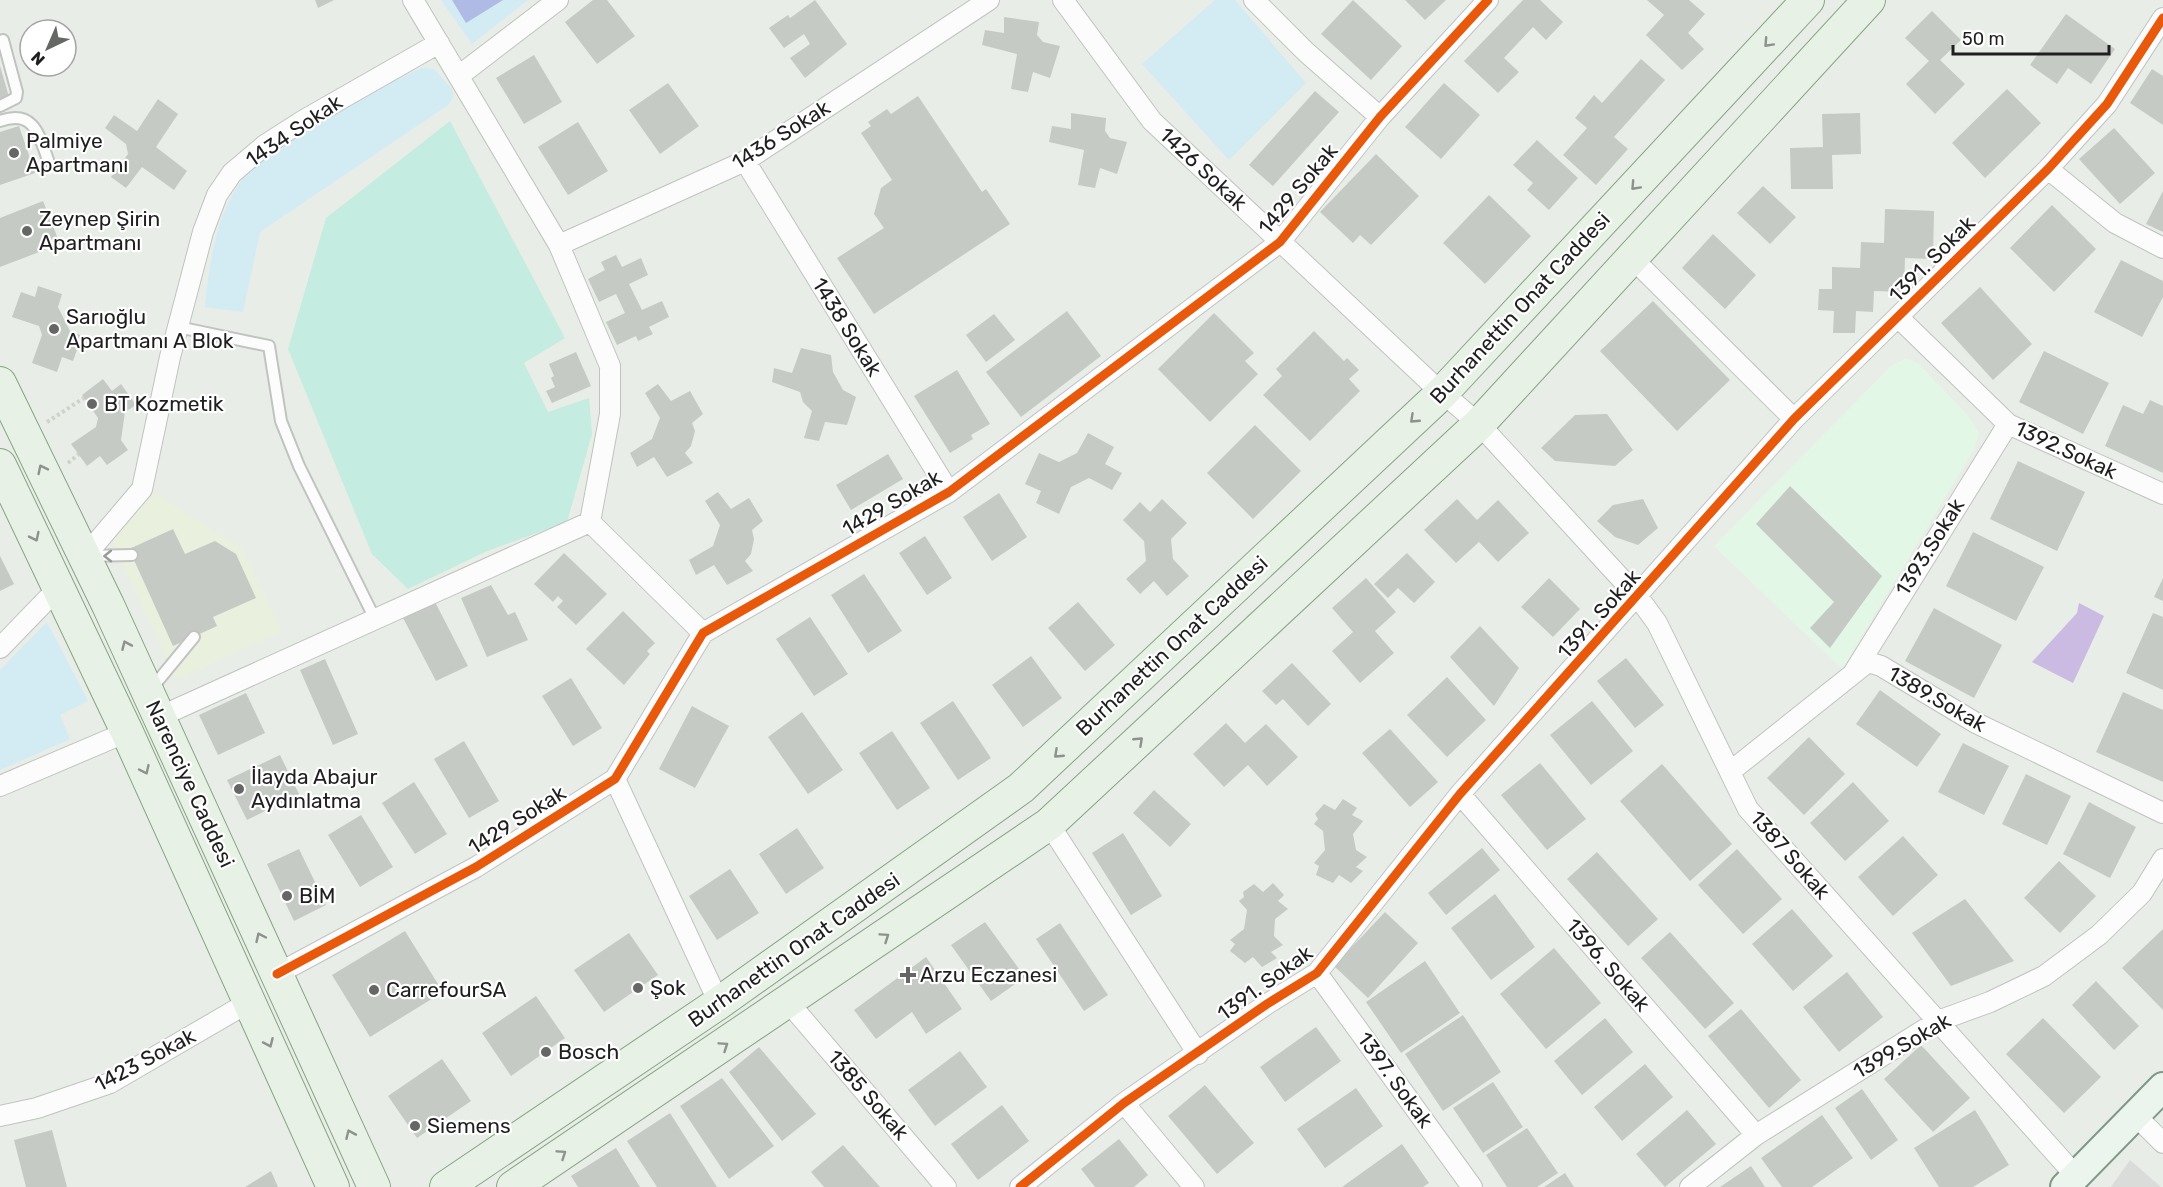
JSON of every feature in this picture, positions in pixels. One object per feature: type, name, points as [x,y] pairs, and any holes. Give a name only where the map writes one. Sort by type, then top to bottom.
[{"type":"main road","name":"Burhanettin Onat Caddesi","points":[[446,1187],[719,1003],[1021,788],[1442,393],[1808,0]]},
{"type":"main road","name":"Burhanettin Onat Caddesi","points":[[513,1187],[789,1003],[1049,824],[1479,424],[1869,0]]},
{"type":"main road","name":"Narenciye Caddesi","points":[[0,383],[85,556],[374,1187]]},
{"type":"main road","name":"Narenciye Caddesi","points":[[0,465],[60,586],[251,1001],[333,1187]]},
{"type":"main road","points":[[2070,1181],[2163,1087]]},
{"type":"street","points":[[413,0],[460,75],[559,245],[610,366],[610,414],[590,522]]},
{"type":"street","points":[[460,75],[558,0]]},
{"type":"street","name":"1436 Sokak","points":[[559,245],[745,161],[989,0]]},
{"type":"street","name":"1426 Sokak","points":[[1063,0],[1152,121],[1442,393],[1479,424]]},
{"type":"street","points":[[1254,0],[1306,52],[1380,117]]},
{"type":"street","name":"1429 Sokak","points":[[278,974],[476,867],[615,779],[703,633],[949,492],[1280,242],[1380,117],[1488,0]]},
{"type":"street","name":"1391. Sokak","points":[[1020,1187],[1124,1103],[1198,1054],[1267,1004],[1317,973],[1460,794],[1541,706],[1602,633],[1638,597],[1794,419],[2048,169],[2107,104],[2163,18]]},
{"type":"street","name":"1434 Sokak","points":[[85,556],[142,489],[178,327],[203,232],[217,195],[232,173],[265,145],[304,120],[439,43]]},
{"type":"street","name":"1438 Sokak","points":[[745,161],[949,492]]},
{"type":"street","points":[[2048,169],[2115,223],[2163,248]]},
{"type":"street","points":[[1632,258],[1794,419]]},
{"type":"street","name":"1392.Sokak","points":[[1899,318],[2008,424],[2163,494]]},
{"type":"street","name":"1387 Sokak","points":[[1479,424],[1638,597],[1657,623],[1748,809],[1938,1021],[2070,1181]]},
{"type":"street","name":"1393.Sokak","points":[[1854,672],[2008,424]]},
{"type":"street","points":[[153,705],[375,619],[590,522]]},
{"type":"street","points":[[590,522],[703,633]]},
{"type":"street","points":[[0,648],[60,586]]},
{"type":"street","name":"1389.Sokak","points":[[1731,771],[1868,662],[1881,666],[1976,723],[2163,813]]},
{"type":"street","points":[[0,786],[127,732]]},
{"type":"street","points":[[615,779],[719,1003]]},
{"type":"street","name":"1396. Sokak","points":[[1460,794],[1756,1136]]},
{"type":"street","points":[[1049,824],[1198,1054]]},
{"type":"street","name":"1399.Sokak","points":[[1690,1187],[1756,1136],[1938,1021],[1990,1002],[2044,976],[2099,935],[2142,893],[2163,859]]},
{"type":"street","name":"1397. Sokak","points":[[1317,973],[1472,1187]]},
{"type":"street","name":"1423 Sokak","points":[[0,1116],[37,1108],[110,1083],[251,1001]]},
{"type":"street","name":"1385 Sokak","points":[[789,1003],[946,1187]]},
{"type":"street","points":[[1124,1103],[1194,1187]]},
{"type":"street","points":[[2134,1114],[2163,1143]]},
{"type":"lane","points":[[0,106],[11,102],[17,92],[3,40]]},
{"type":"lane","points":[[0,121],[15,118],[30,122],[36,128],[48,160]]},
{"type":"lane","points":[[178,327],[269,346],[281,420],[299,466],[375,619]]},
{"type":"lane","points":[[85,556],[132,555]]},
{"type":"lane","points":[[153,705],[194,637]]},
{"type":"path","points":[[44,424],[84,398]]},
{"type":"path","points":[[64,465],[79,454]]},
{"type":"shaded area","points":[[441,0],[528,0],[472,44]]},
{"type":"shaded area","points":[[452,0],[503,0],[466,23]]},
{"type":"shaded area","points":[[1215,0],[1235,0],[1306,83],[1229,160],[1142,64]]},
{"type":"shaded area","points":[[422,68],[434,69],[452,89],[453,98],[448,105],[260,232],[243,312],[205,307],[210,264],[221,222],[239,184],[252,167],[268,152],[391,82]]},
{"type":"shaded area","points":[[450,121],[565,338],[524,363],[548,412],[589,398],[592,434],[567,522],[485,552],[408,589],[372,554],[288,349],[326,218]]},
{"type":"shaded area","points":[[1906,358],[1919,364],[1969,417],[1979,433],[1974,449],[1842,669],[1714,546],[1891,366]]},
{"type":"shaded area","points":[[154,493],[242,548],[282,631],[176,680],[112,541]]},
{"type":"shaded area","points":[[2079,603],[2104,616],[2073,683],[2032,662],[2077,613]]},
{"type":"shaded area","points":[[47,622],[88,701],[60,715],[70,739],[0,770],[0,670]]},
{"type":"shaded area","points":[[2130,1160],[2161,1187],[2111,1187]]},
{"type":"building","points":[[315,0],[334,0],[318,8]]},
{"type":"building","points":[[593,0],[607,0],[635,36],[597,64],[565,22]]},
{"type":"building","points":[[815,0],[847,44],[805,78],[790,58],[810,44],[804,34],[784,48],[769,28],[788,15],[790,18]]},
{"type":"building","points":[[1353,0],[1402,46],[1371,80],[1321,34]]},
{"type":"building","points":[[1405,0],[1446,0],[1425,20]]},
{"type":"building","points":[[1523,0],[1540,0],[1563,22],[1546,40],[1533,27],[1504,58],[1519,72],[1498,93],[1464,61]]},
{"type":"building","points":[[1647,0],[1689,0],[1705,14],[1688,33],[1704,49],[1682,70],[1646,35],[1664,15]]},
{"type":"building","points":[[1932,11],[1961,40],[1940,60],[1965,84],[1935,114],[1906,84],[1929,61],[1905,38]]},
{"type":"building","points":[[2066,14],[2115,49],[2091,84],[2068,68],[2057,84],[2030,65]]},
{"type":"building","points":[[1004,17],[1039,22],[1037,35],[1043,42],[1060,46],[1050,78],[1033,72],[1028,92],[1011,89],[1017,54],[982,45],[985,30],[1004,33]]},
{"type":"building","points":[[534,55],[562,102],[524,124],[496,78]]},
{"type":"building","points":[[1641,59],[1665,80],[1614,137],[1628,149],[1596,185],[1563,155],[1587,128],[1575,118],[1594,95],[1602,103]]},
{"type":"building","points":[[0,66],[9,97],[0,99]]},
{"type":"building","points":[[2152,69],[2163,76],[2163,125],[2130,103]]},
{"type":"building","points":[[668,83],[699,126],[660,154],[629,110]]},
{"type":"building","points":[[1444,83],[1480,115],[1441,159],[1405,127]]},
{"type":"building","points":[[2007,89],[2041,123],[1985,178],[1952,143]]},
{"type":"building","points":[[1315,91],[1339,112],[1273,186],[1249,165]]},
{"type":"building","points":[[918,96],[982,192],[986,189],[1010,224],[874,314],[837,258],[884,228],[874,214],[881,188],[892,180],[861,133],[871,126],[868,122],[887,109],[891,114]]},
{"type":"building","points":[[158,99],[178,114],[156,147],[187,171],[174,190],[142,167],[126,188],[111,177],[128,154],[126,144],[105,128],[114,115],[137,131]]},
{"type":"building","points":[[1071,113],[1106,118],[1105,131],[1110,138],[1127,142],[1117,174],[1100,168],[1095,188],[1078,185],[1084,150],[1049,142],[1052,126],[1071,129]]},
{"type":"building","points":[[1860,113],[1861,154],[1832,155],[1833,189],[1791,189],[1790,148],[1823,147],[1822,114]]},
{"type":"building","points":[[578,122],[608,171],[568,195],[538,147]]},
{"type":"building","name":"Palmiye Apartmanı","points":[[19,126],[35,173],[0,185],[0,132]]},
{"type":"building","points":[[2114,128],[2155,173],[2120,204],[2079,159]]},
{"type":"building","points":[[1537,140],[1578,178],[1549,210],[1527,190],[1533,183],[1513,165]]},
{"type":"building","points":[[1376,154],[1419,196],[1371,245],[1360,235],[1353,243],[1320,212]]},
{"type":"building","points":[[1763,186],[1796,217],[1770,244],[1737,213]]},
{"type":"building","points":[[2163,191],[2163,232],[2146,224]]},
{"type":"building","points":[[1489,195],[1531,236],[1485,284],[1443,243]]},
{"type":"building","name":"Zeynep Şirin Apartmanı","points":[[43,201],[60,244],[0,267],[0,218]]},
{"type":"building","points":[[2052,205],[2096,249],[2054,292],[2010,248]]},
{"type":"building","points":[[1885,209],[1934,211],[1933,259],[1905,258],[1904,292],[1874,291],[1873,312],[1856,311],[1855,333],[1833,333],[1834,311],[1818,310],[1819,289],[1832,289],[1832,267],[1860,268],[1861,242],[1884,243]]},
{"type":"building","points":[[1713,234],[1756,275],[1725,309],[1682,268]]},
{"type":"building","points":[[616,255],[622,267],[641,258],[648,275],[629,284],[642,310],[662,301],[669,317],[649,327],[653,334],[638,341],[636,336],[617,345],[606,322],[625,313],[616,294],[599,302],[588,279],[605,270],[601,262]]},
{"type":"building","points":[[2121,260],[2163,281],[2163,297],[2142,337],[2094,312]]},
{"type":"building","name":"Sarıoğlu Apartmanı A Blok","points":[[38,286],[62,294],[58,307],[70,331],[82,336],[73,361],[62,357],[57,372],[32,363],[42,335],[39,326],[12,317],[21,292],[35,297]]},
{"type":"building","points":[[1980,287],[2032,344],[1993,380],[1941,323]]},
{"type":"building","points":[[1653,301],[1730,380],[1677,431],[1600,351]]},
{"type":"building","points":[[1067,311],[1101,356],[1021,417],[986,372]]},
{"type":"building","points":[[1214,313],[1254,353],[1245,361],[1258,374],[1210,422],[1158,369]]},
{"type":"building","points":[[994,314],[1015,340],[986,362],[966,335]]},
{"type":"building","points":[[1314,331],[1344,361],[1347,358],[1359,370],[1349,379],[1360,391],[1310,441],[1263,395],[1282,376],[1276,369]]},
{"type":"building","points":[[801,348],[831,355],[833,372],[843,390],[856,397],[847,425],[825,422],[819,441],[804,438],[812,411],[803,402],[800,392],[772,382],[774,368],[792,373]]},
{"type":"building","points":[[2044,351],[2109,383],[2083,434],[2019,402]]},
{"type":"building","points":[[576,352],[591,386],[552,403],[546,391],[555,387],[551,378],[554,376],[549,364]]},
{"type":"building","points":[[957,370],[990,424],[971,435],[973,439],[950,453],[914,396]]},
{"type":"building","points":[[103,379],[112,391],[121,384],[136,405],[125,412],[121,440],[128,450],[107,465],[100,456],[87,466],[71,444],[96,427],[98,418],[82,395]]},
{"type":"building","points":[[658,384],[671,401],[690,391],[703,414],[692,423],[695,431],[691,446],[685,453],[693,463],[667,477],[654,457],[637,467],[630,453],[652,439],[660,418],[645,393]]},
{"type":"building","points":[[2150,400],[2163,406],[2163,473],[2105,446],[2123,405],[2143,414]]},
{"type":"building","points":[[1607,414],[1633,450],[1615,466],[1555,461],[1541,448],[1575,415]]},
{"type":"building","points":[[1255,425],[1301,471],[1253,519],[1207,473]]},
{"type":"building","points":[[1088,433],[1114,447],[1105,464],[1122,473],[1112,490],[1089,478],[1071,487],[1059,514],[1036,503],[1041,491],[1025,484],[1039,453],[1059,462],[1077,453]]},
{"type":"building","points":[[888,454],[903,479],[851,510],[836,485]]},
{"type":"building","points":[[2018,461],[2085,492],[2057,551],[1990,519]]},
{"type":"building","points":[[1790,486],[1882,576],[1830,648],[1810,628],[1834,602],[1756,524]]},
{"type":"building","points":[[718,492],[731,509],[749,498],[763,521],[752,530],[754,539],[751,554],[745,561],[753,571],[727,585],[714,565],[696,575],[689,560],[713,546],[720,525],[705,501]]},
{"type":"building","points":[[999,493],[1027,537],[992,561],[963,517]]},
{"type":"building","points":[[1162,499],[1187,523],[1171,539],[1173,559],[1189,576],[1167,596],[1154,581],[1140,594],[1126,579],[1146,561],[1144,541],[1123,520],[1140,502],[1150,512]]},
{"type":"building","points":[[1457,499],[1477,520],[1498,500],[1529,533],[1498,562],[1479,542],[1456,563],[1424,530]]},
{"type":"building","points":[[1643,499],[1658,528],[1638,545],[1615,537],[1597,521],[1613,505]]},
{"type":"building","points":[[173,529],[185,554],[215,541],[236,554],[256,598],[213,617],[217,626],[173,646],[129,549]]},
{"type":"building","points":[[1973,532],[2044,567],[2016,621],[1946,586]]},
{"type":"building","points":[[925,536],[952,578],[927,595],[899,553]]},
{"type":"building","points":[[564,553],[607,594],[576,625],[557,607],[563,601],[558,596],[553,602],[534,584]]},
{"type":"building","points":[[1407,553],[1435,582],[1414,603],[1398,588],[1388,598],[1374,584]]},
{"type":"building","points":[[0,556],[14,584],[0,591]]},
{"type":"building","points":[[864,574],[902,631],[868,653],[831,595]]},
{"type":"building","points":[[1366,578],[1396,612],[1375,631],[1394,653],[1360,683],[1332,651],[1353,632],[1332,608]]},
{"type":"building","points":[[1549,578],[1580,609],[1553,637],[1521,607]]},
{"type":"building","points":[[2163,578],[2163,601],[2154,597]]},
{"type":"building","points":[[491,585],[508,615],[515,612],[528,640],[487,657],[461,598]]},
{"type":"building","points":[[434,600],[468,666],[436,681],[402,616]]},
{"type":"building","points":[[1078,602],[1115,645],[1085,671],[1048,628]]},
{"type":"building","points":[[1934,608],[2002,645],[1974,698],[1905,661]]},
{"type":"building","points":[[623,611],[655,643],[647,651],[650,654],[624,685],[586,649]]},
{"type":"building","points":[[2153,613],[2163,617],[2163,690],[2126,673]]},
{"type":"building","points":[[810,617],[848,674],[814,696],[776,639]]},
{"type":"building","points":[[1480,626],[1519,668],[1494,706],[1450,657]]},
{"type":"building","points":[[1031,656],[1062,698],[1023,727],[992,685]]},
{"type":"building","points":[[1626,658],[1664,705],[1635,728],[1597,681]]},
{"type":"building","points":[[325,659],[358,734],[333,745],[300,670]]},
{"type":"building","points":[[1292,663],[1331,704],[1308,726],[1283,699],[1276,705],[1262,691]]},
{"type":"building","points":[[1447,677],[1486,720],[1447,757],[1407,715]]},
{"type":"building","points":[[571,678],[602,728],[573,746],[542,696]]},
{"type":"building","points":[[1880,690],[1941,734],[1917,767],[1856,724]]},
{"type":"building","points":[[2123,692],[2163,710],[2163,782],[2096,752]]},
{"type":"building","points":[[246,693],[265,733],[218,755],[199,715]]},
{"type":"building","points":[[953,701],[991,758],[958,780],[920,723]]},
{"type":"building","points":[[1592,701],[1633,751],[1591,785],[1550,735]]},
{"type":"building","points":[[692,706],[729,726],[695,788],[659,769]]},
{"type":"building","points":[[802,712],[843,770],[808,794],[768,737]]},
{"type":"building","points":[[1226,723],[1245,743],[1266,724],[1298,757],[1267,786],[1248,765],[1224,787],[1193,754]]},
{"type":"building","points":[[1390,729],[1438,782],[1410,807],[1362,753]]},
{"type":"building","points":[[892,731],[930,788],[897,810],[859,753]]},
{"type":"building","points":[[1809,737],[1845,774],[1804,815],[1767,778]]},
{"type":"building","points":[[464,741],[499,801],[469,818],[434,759]]},
{"type":"building","points":[[1963,743],[2009,766],[1984,815],[1938,792]]},
{"type":"building","points":[[280,755],[299,794],[247,820],[227,780]]},
{"type":"building","points":[[1540,763],[1586,819],[1547,850],[1501,795]]},
{"type":"building","points":[[1662,764],[1732,844],[1690,881],[1620,801]]},
{"type":"building","points":[[2026,774],[2071,796],[2047,845],[2002,824]]},
{"type":"building","points":[[414,782],[447,834],[415,854],[382,803]]},
{"type":"building","points":[[1853,782],[1889,821],[1845,861],[1810,823]]},
{"type":"building","points":[[1154,790],[1191,824],[1170,847],[1133,813]]},
{"type":"building","points":[[1343,799],[1357,808],[1352,815],[1363,821],[1353,834],[1356,850],[1367,857],[1356,867],[1363,871],[1351,883],[1339,875],[1333,883],[1316,875],[1319,866],[1314,863],[1325,850],[1323,831],[1314,824],[1318,819],[1315,814],[1324,804],[1335,810]]},
{"type":"building","points":[[2089,802],[2136,827],[2110,878],[2063,854]]},
{"type":"building","points":[[361,815],[393,867],[360,887],[328,835]]},
{"type":"building","points":[[797,828],[824,868],[786,894],[759,854]]},
{"type":"building","points":[[1123,833],[1162,896],[1131,915],[1092,853]]},
{"type":"building","points":[[1903,836],[1938,875],[1893,916],[1858,877]]},
{"type":"building","points":[[1482,848],[1500,870],[1446,915],[1428,893]]},
{"type":"building","points":[[299,849],[326,905],[294,921],[267,864]]},
{"type":"building","points":[[1737,849],[1782,899],[1743,934],[1698,885]]},
{"type":"building","points":[[1597,852],[1658,919],[1628,946],[1567,879]]},
{"type":"building","points":[[2059,861],[2096,896],[2060,933],[2024,898]]},
{"type":"building","points":[[730,869],[759,913],[717,940],[689,896]]},
{"type":"building","points":[[1273,883],[1284,895],[1278,901],[1288,909],[1275,919],[1274,936],[1283,945],[1271,952],[1277,958],[1262,967],[1253,957],[1245,963],[1230,951],[1235,944],[1230,940],[1244,929],[1247,910],[1239,901],[1244,897],[1243,892],[1254,884],[1263,892]]},
{"type":"building","points":[[1495,894],[1535,947],[1491,980],[1451,928]]},
{"type":"building","points":[[1965,899],[2014,961],[1951,986],[1912,933]]},
{"type":"building","points":[[1792,909],[1833,956],[1793,991],[1752,944]]},
{"type":"building","points":[[1385,912],[1418,943],[1368,998],[1334,966]]},
{"type":"building","points":[[985,922],[1025,977],[991,1001],[951,945]]},
{"type":"building","points":[[1060,923],[1108,995],[1084,1011],[1036,939]]},
{"type":"building","points":[[2163,929],[2163,1010],[2122,968]]},
{"type":"building","points":[[405,931],[443,992],[370,1037],[332,975]]},
{"type":"building","points":[[1670,932],[1734,1003],[1705,1029],[1641,958]]},
{"type":"building","points":[[629,933],[658,975],[604,1012],[574,970]]},
{"type":"building","points":[[1554,948],[1601,1003],[1546,1049],[1500,994]]},
{"type":"building","points":[[926,957],[962,1009],[926,1034],[912,1012],[876,1039],[854,1010]]},
{"type":"building","points":[[1425,961],[1460,1013],[1401,1053],[1366,1002]]},
{"type":"building","points":[[1847,972],[1883,1017],[1839,1052],[1803,1007]]},
{"type":"building","points":[[2096,981],[2139,1026],[2114,1050],[2072,1005]]},
{"type":"building","points":[[536,996],[565,1038],[511,1076],[482,1033]]},
{"type":"building","points":[[1741,1009],[1801,1080],[1769,1108],[1708,1036]]},
{"type":"building","points":[[1463,1015],[1501,1072],[1443,1111],[1405,1054]]},
{"type":"building","points":[[1605,1018],[1633,1052],[1582,1095],[1554,1061]]},
{"type":"building","points":[[2043,1018],[2101,1077],[2064,1113],[2006,1054]]},
{"type":"building","points":[[1316,1027],[1341,1061],[1285,1102],[1260,1067]]},
{"type":"building","points":[[1921,1045],[1970,1098],[1933,1132],[1884,1079]]},
{"type":"building","points":[[759,1047],[816,1114],[782,1141],[729,1072]]},
{"type":"building","points":[[960,1051],[987,1087],[935,1126],[908,1090]]},
{"type":"building","points":[[442,1059],[471,1101],[417,1138],[388,1096]]},
{"type":"building","points":[[1645,1064],[1673,1097],[1622,1141],[1594,1107]]},
{"type":"building","points":[[722,1078],[774,1146],[729,1179],[680,1106]]},
{"type":"building","points":[[1493,1082],[1523,1127],[1483,1153],[1453,1108]]},
{"type":"building","points":[[1205,1085],[1254,1143],[1217,1174],[1168,1116]]},
{"type":"building","points":[[1356,1088],[1383,1126],[1325,1168],[1297,1129]]},
{"type":"building","points":[[1862,1089],[1898,1140],[1871,1160],[1835,1108]]},
{"type":"building","points":[[1002,1105],[1029,1141],[978,1180],[951,1144]]},
{"type":"building","points":[[1687,1110],[1716,1144],[1665,1187],[1636,1154]]},
{"type":"building","points":[[1975,1110],[2009,1165],[1973,1187],[1939,1187],[1914,1148]]},
{"type":"building","points":[[670,1113],[717,1187],[657,1187],[627,1141]]},
{"type":"building","points":[[1822,1115],[1853,1158],[1812,1187],[1782,1187],[1761,1158]]},
{"type":"building","points":[[1527,1128],[1558,1173],[1537,1187],[1507,1187],[1486,1155]]},
{"type":"building","points":[[52,1130],[67,1187],[26,1187],[14,1140]]},
{"type":"building","points":[[1119,1139],[1148,1175],[1134,1187],[1095,1187],[1081,1169]]},
{"type":"building","points":[[1402,1144],[1429,1183],[1423,1187],[1342,1187]]},
{"type":"building","points":[[843,1145],[880,1187],[824,1187],[811,1172]]},
{"type":"building","points":[[616,1148],[640,1187],[578,1187],[571,1176]]},
{"type":"building","points":[[1751,1166],[1765,1187],[1720,1187]]},
{"type":"building","points":[[271,1171],[278,1187],[245,1187]]},
{"type":"building","points":[[1565,1173],[1574,1187],[1544,1187]]},
{"type":"cycle path","points":[[277,974],[476,867],[615,779],[703,633],[949,492],[1280,242],[1380,117],[1488,0]]},
{"type":"cycle path","points":[[1020,1187],[1124,1103],[1267,1004],[1317,973],[1460,794],[1794,419],[2048,169],[2107,104],[2163,18]]},
{"type":"place","name":"Palmiye Apartmanı","points":[[14,153]]},
{"type":"place","name":"Zeynep Şirin Apartmanı","points":[[27,231]]},
{"type":"place","name":"Sarıoğlu Apartmanı A Blok","points":[[54,329]]},
{"type":"place","name":"BT Kozmetik","points":[[92,404]]},
{"type":"place","name":"İlayda Abajur Aydınlatma","points":[[239,789]]},
{"type":"place","name":"BİM","points":[[287,896]]},
{"type":"place","name":"Arzu Eczanesi","points":[[908,975]]},
{"type":"place","name":"Şok","points":[[638,988]]},
{"type":"place","name":"CarrefourSA","points":[[374,990]]},
{"type":"place","name":"Bosch","points":[[546,1052]]},
{"type":"place","name":"Siemens","points":[[415,1126]]}]
